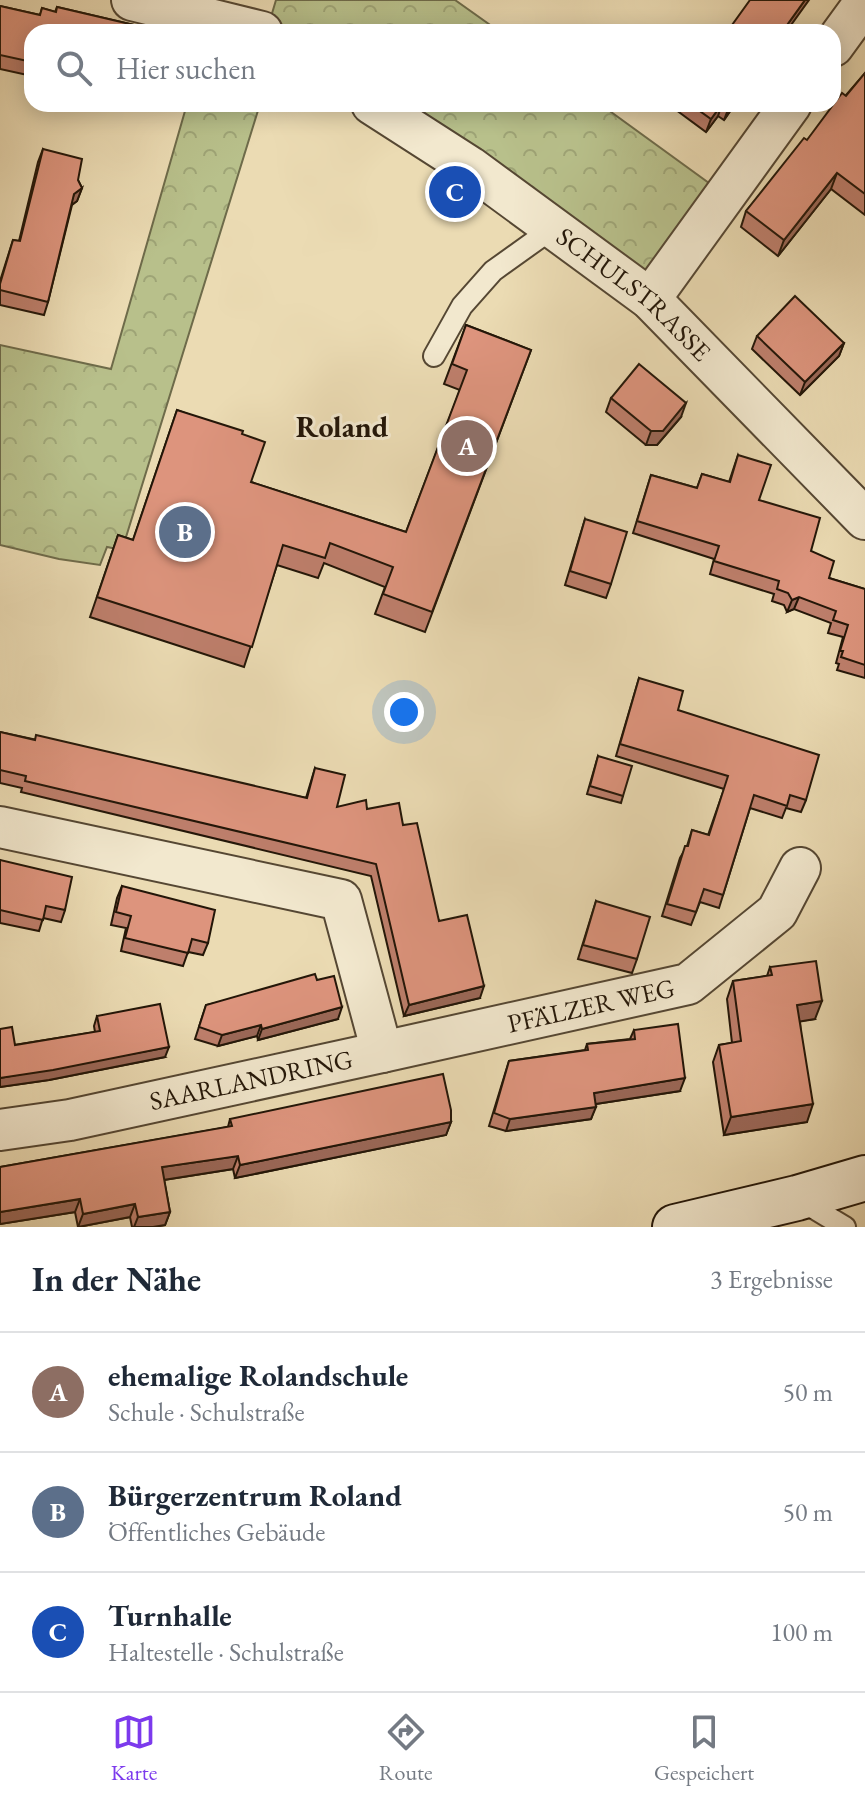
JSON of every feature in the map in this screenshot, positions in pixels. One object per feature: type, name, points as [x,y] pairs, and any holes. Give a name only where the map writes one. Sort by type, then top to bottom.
[{"type":"main road","points":[[675,1227],[865,1178]]},
{"type":"street","points":[[132,0],[263,21]]},
{"type":"street","points":[[841,35],[865,2]]},
{"type":"street","name":"SCHULSTRASSE","points":[[384,112],[470,167],[650,299],[865,519]]},
{"type":"street","points":[[650,299],[785,112]]},
{"type":"street","name":"SAARLANDRING","points":[[0,827],[341,900],[382,1052],[70,1120],[0,1130]]},
{"type":"street","name":"PFÄLZER WEG","points":[[382,1052],[688,984],[777,912],[800,868]]},
{"type":"lane","points":[[434,356],[462,306],[493,271],[553,228]]},
{"type":"lane","points":[[797,1198],[845,1227]]},
{"type":"green space","points":[[276,0],[455,0],[489,24],[269,24]]},
{"type":"green space","points":[[185,112],[258,112],[122,550],[107,547],[100,565],[0,545],[0,345],[111,369]]},
{"type":"green space","points":[[399,112],[611,112],[713,186],[644,282]]},
{"type":"building","points":[[750,0],[805,0],[788,24],[733,24]]},
{"type":"building","points":[[0,6],[40,15],[42,8],[56,12],[57,7],[130,24],[24,24],[24,60],[0,55]]},
{"type":"building","points":[[865,73],[865,194],[837,173],[784,240],[746,211],[828,112],[841,112],[841,94],[846,96]]},
{"type":"building","points":[[701,112],[716,112],[711,119]]},
{"type":"building","points":[[43,149],[82,159],[78,180],[82,188],[74,194],[48,302],[0,290],[13,240],[20,241]]},
{"type":"building","points":[[795,296],[844,343],[805,382],[757,336]]},
{"type":"building","points":[[466,325],[531,350],[432,612],[383,594],[393,567],[330,543],[325,558],[283,545],[252,647],[97,597],[118,535],[133,540],[177,410],[243,431],[242,434],[265,442],[251,482],[406,532],[467,370],[452,364]]},
{"type":"building","points":[[639,364],[686,403],[663,431],[651,431],[611,398]]},
{"type":"building","points":[[738,455],[771,465],[759,500],[820,518],[811,551],[834,561],[829,578],[865,589],[865,665],[841,657],[848,625],[833,620],[836,611],[799,597],[792,600],[788,593],[777,589],[779,581],[714,561],[719,546],[637,521],[651,475],[697,488],[702,474],[730,482]]},
{"type":"building","points":[[585,519],[627,532],[611,584],[570,571]]},
{"type":"building","points":[[639,678],[683,691],[678,710],[819,755],[806,800],[790,795],[787,806],[754,795],[723,895],[704,889],[696,912],[667,904],[692,830],[709,835],[728,776],[620,744]]},
{"type":"building","points":[[0,732],[35,740],[36,735],[307,798],[315,768],[345,775],[337,807],[366,800],[367,809],[399,803],[403,825],[417,823],[439,921],[467,915],[484,986],[409,1005],[376,864],[25,781],[26,776],[0,770]]},
{"type":"building","points":[[598,756],[632,766],[623,796],[590,786]]},
{"type":"building","points":[[0,860],[72,877],[65,910],[46,906],[43,920],[0,910]]},
{"type":"building","points":[[122,886],[215,910],[208,943],[192,939],[188,953],[125,938],[131,916],[116,912]]},
{"type":"building","points":[[596,901],[650,917],[637,959],[583,945]]},
{"type":"building","points":[[816,961],[822,1001],[797,1005],[813,1104],[731,1117],[719,1045],[741,1041],[733,981],[772,975],[770,967]]},
{"type":"building","points":[[315,974],[317,980],[334,976],[342,1007],[262,1029],[261,1025],[222,1035],[199,1027],[206,1005]]},
{"type":"building","points":[[160,1004],[169,1047],[0,1078],[0,1029],[12,1027],[15,1045],[100,1031],[97,1016]]},
{"type":"building","points":[[678,1024],[685,1078],[594,1093],[596,1107],[510,1119],[494,1113],[509,1061],[588,1050],[587,1044],[635,1039],[634,1030]]},
{"type":"building","points":[[443,1074],[451,1122],[240,1165],[238,1156],[162,1167],[170,1212],[138,1217],[135,1204],[83,1214],[80,1199],[0,1212],[0,1167],[232,1126],[230,1119]]},
{"type":"place","name":"Turnhalle","points":[[455,192]]},
{"type":"place","name":"ehemalige Rolandschule","points":[[467,446]]},
{"type":"place","name":"Bürgerzentrum Roland","points":[[185,532]]},
{"type":"district","name":"Roland","points":[[342,427]]}]
